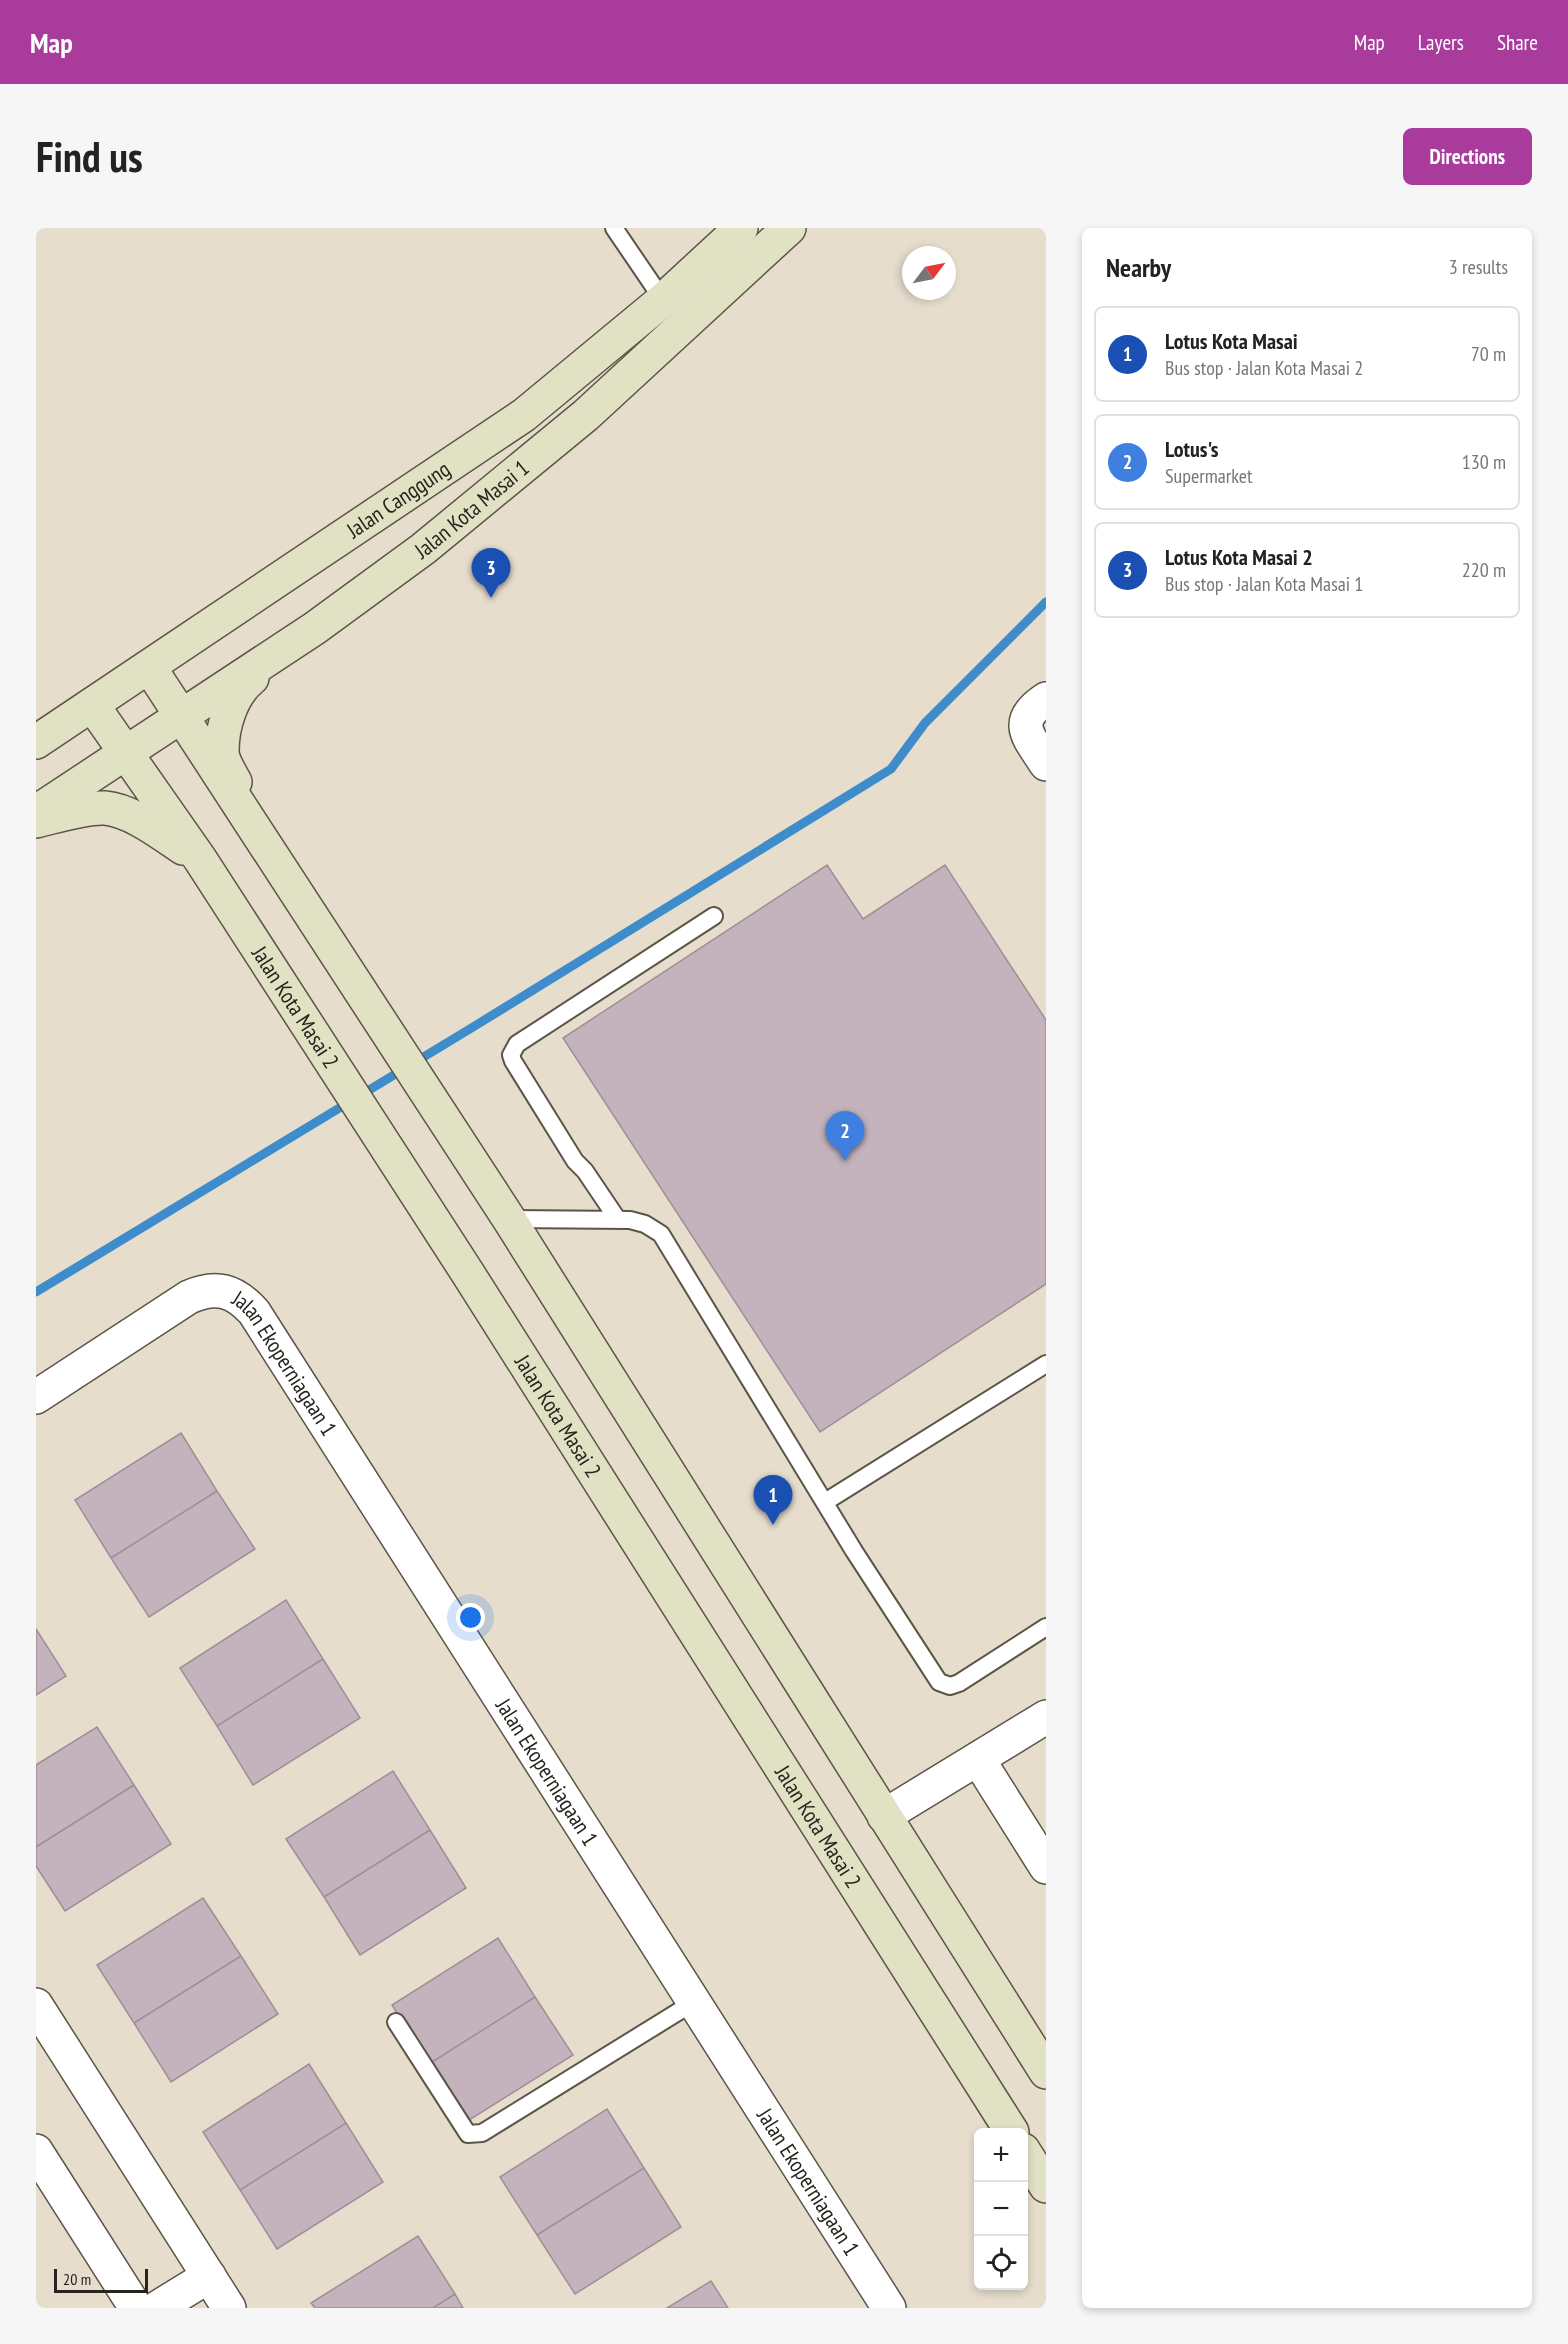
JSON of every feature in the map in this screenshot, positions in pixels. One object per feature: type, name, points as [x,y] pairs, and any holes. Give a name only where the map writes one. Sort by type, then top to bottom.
[{"type":"main road","name":"Jalan Canggung","points":[[36,742],[150,668],[524,415],[663,300],[741,228]]},
{"type":"main road","name":"Jalan Kota Masai 1","points":[[126,753],[315,628],[423,549],[586,415],[789,228]]},
{"type":"main road","points":[[257,833],[222,753],[227,715],[241,686],[315,628]]},
{"type":"main road","points":[[150,668],[509,1219],[1046,2072]]},
{"type":"main road","name":"Jalan Kota Masai 2","points":[[93,706],[200,859],[355,1099],[1009,2128]]},
{"type":"main road","points":[[36,812],[126,753]]},
{"type":"main road","points":[[36,821],[69,813],[106,808],[142,820],[200,859]]},
{"type":"main road","points":[[1028,2158],[1046,2186]]},
{"type":"street","points":[[1046,699],[1029,712],[1026,729],[1046,765]]},
{"type":"street","name":"Jalan Ekoperniagaan 1","points":[[36,1397],[202,1291],[217,1290],[231,1293],[244,1301],[254,1312],[889,2308]]},
{"type":"street","points":[[884,1816],[1046,1717]]},
{"type":"street","points":[[978,1760],[1046,1867]]},
{"type":"street","points":[[36,2005],[230,2308]]},
{"type":"street","points":[[36,2151],[136,2308]]},
{"type":"street","points":[[158,2308],[209,2276]]},
{"type":"lane","points":[[615,228],[663,300]]},
{"type":"lane","points":[[618,1220],[585,1171],[575,1161],[513,1061],[513,1050],[517,1044],[714,916]]},
{"type":"lane","points":[[509,1219],[630,1220],[645,1224],[661,1234],[825,1502],[939,1682],[950,1686],[959,1683],[1046,1627]]},
{"type":"lane","points":[[825,1502],[1046,1364]]},
{"type":"lane","points":[[396,2022],[468,2134],[482,2133],[694,2002]]},
{"type":"building","points":[[827,865],[863,919],[945,865],[1046,1020],[1046,1284],[820,1432],[563,1038]]},
{"type":"building","points":[[181,1433],[217,1491],[111,1558],[75,1500]]},
{"type":"building","points":[[217,1491],[255,1549],[149,1617],[111,1558]]},
{"type":"building","points":[[286,1600],[323,1659],[217,1726],[180,1668]]},
{"type":"building","points":[[36,1629],[66,1676],[36,1695]]},
{"type":"building","points":[[323,1659],[360,1718],[253,1785],[217,1726]]},
{"type":"building","points":[[97,1727],[134,1785],[36,1847],[36,1765]]},
{"type":"building","points":[[393,1771],[430,1830],[324,1897],[286,1839]]},
{"type":"building","points":[[134,1785],[171,1844],[65,1911],[36,1866],[36,1847]]},
{"type":"building","points":[[430,1830],[466,1888],[360,1955],[324,1897]]},
{"type":"building","points":[[203,1898],[241,1956],[134,2023],[97,1965]]},
{"type":"building","points":[[498,1938],[535,1997],[429,2064],[392,2005]]},
{"type":"building","points":[[241,1956],[278,2014],[171,2082],[134,2023]]},
{"type":"building","points":[[535,1997],[573,2055],[466,2122],[429,2064]]},
{"type":"building","points":[[309,2064],[346,2123],[240,2190],[203,2132]]},
{"type":"building","points":[[607,2109],[644,2168],[537,2235],[500,2177]]},
{"type":"building","points":[[346,2123],[383,2182],[277,2249],[240,2190]]},
{"type":"building","points":[[644,2168],[681,2227],[575,2294],[537,2235]]},
{"type":"building","points":[[418,2236],[455,2294],[433,2308],[315,2308],[311,2303]]},
{"type":"building","points":[[711,2281],[728,2308],[667,2308]]},
{"type":"building","points":[[455,2294],[463,2308],[433,2308]]},
{"type":"waterway","points":[[36,1292],[478,1024],[891,769],[925,723],[1046,602]]},
{"type":"place","name":"Lotus Kota Masai 2","points":[[491,598]]},
{"type":"place","name":"Lotus's","points":[[845,1161]]},
{"type":"place","name":"Lotus Kota Masai","points":[[773,1525]]}]
